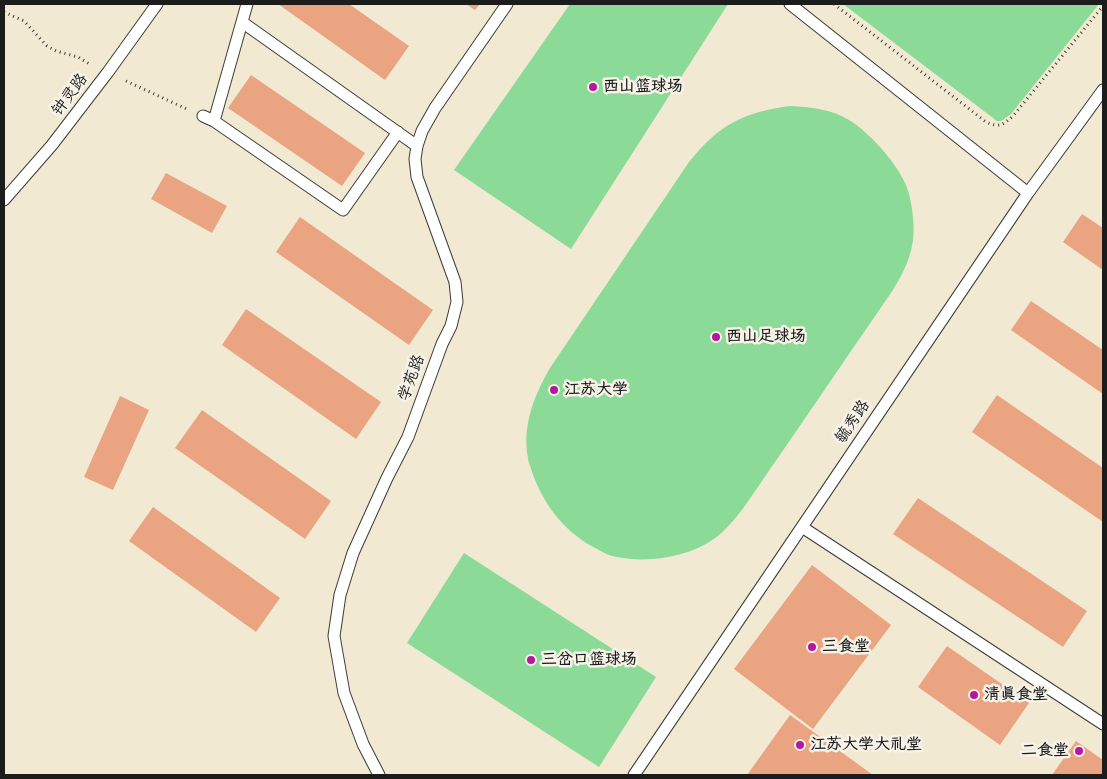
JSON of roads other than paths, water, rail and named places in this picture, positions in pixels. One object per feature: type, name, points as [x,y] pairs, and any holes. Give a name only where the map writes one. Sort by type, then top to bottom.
[{"type":"lane","name":"钟灵路","points":[[4,200],[52,145],[157,4]]},
{"type":"lane","points":[[247,4],[208,119],[343,210],[398,132]]},
{"type":"lane","name":"学苑路","points":[[379,775],[363,744],[344,693],[334,636],[340,595],[352,553],[408,437],[442,344],[451,326],[457,302],[455,282],[417,177],[415,159],[417,146],[422,131],[435,108],[507,4]]},
{"type":"lane","points":[[790,4],[1028,193]]},
{"type":"lane","points":[[242,22],[417,146]]},
{"type":"lane","name":"毓秀路","points":[[634,775],[1028,193],[1103,90]]},
{"type":"lane","points":[[802,527],[1103,724]]},
{"type":"place","name":"西山篮球场","points":[[593,87]]},
{"type":"place","name":"西山足球场","points":[[716,337]]},
{"type":"place","name":"江苏大学","points":[[554,390]]},
{"type":"place","name":"三食堂","points":[[812,647]]},
{"type":"place","name":"三岔口篮球场","points":[[531,660]]},
{"type":"place","name":"清真食堂","points":[[974,695]]},
{"type":"place","name":"江苏大学大礼堂","points":[[800,745]]},
{"type":"place","name":"二食堂","points":[[1079,751]]}]
